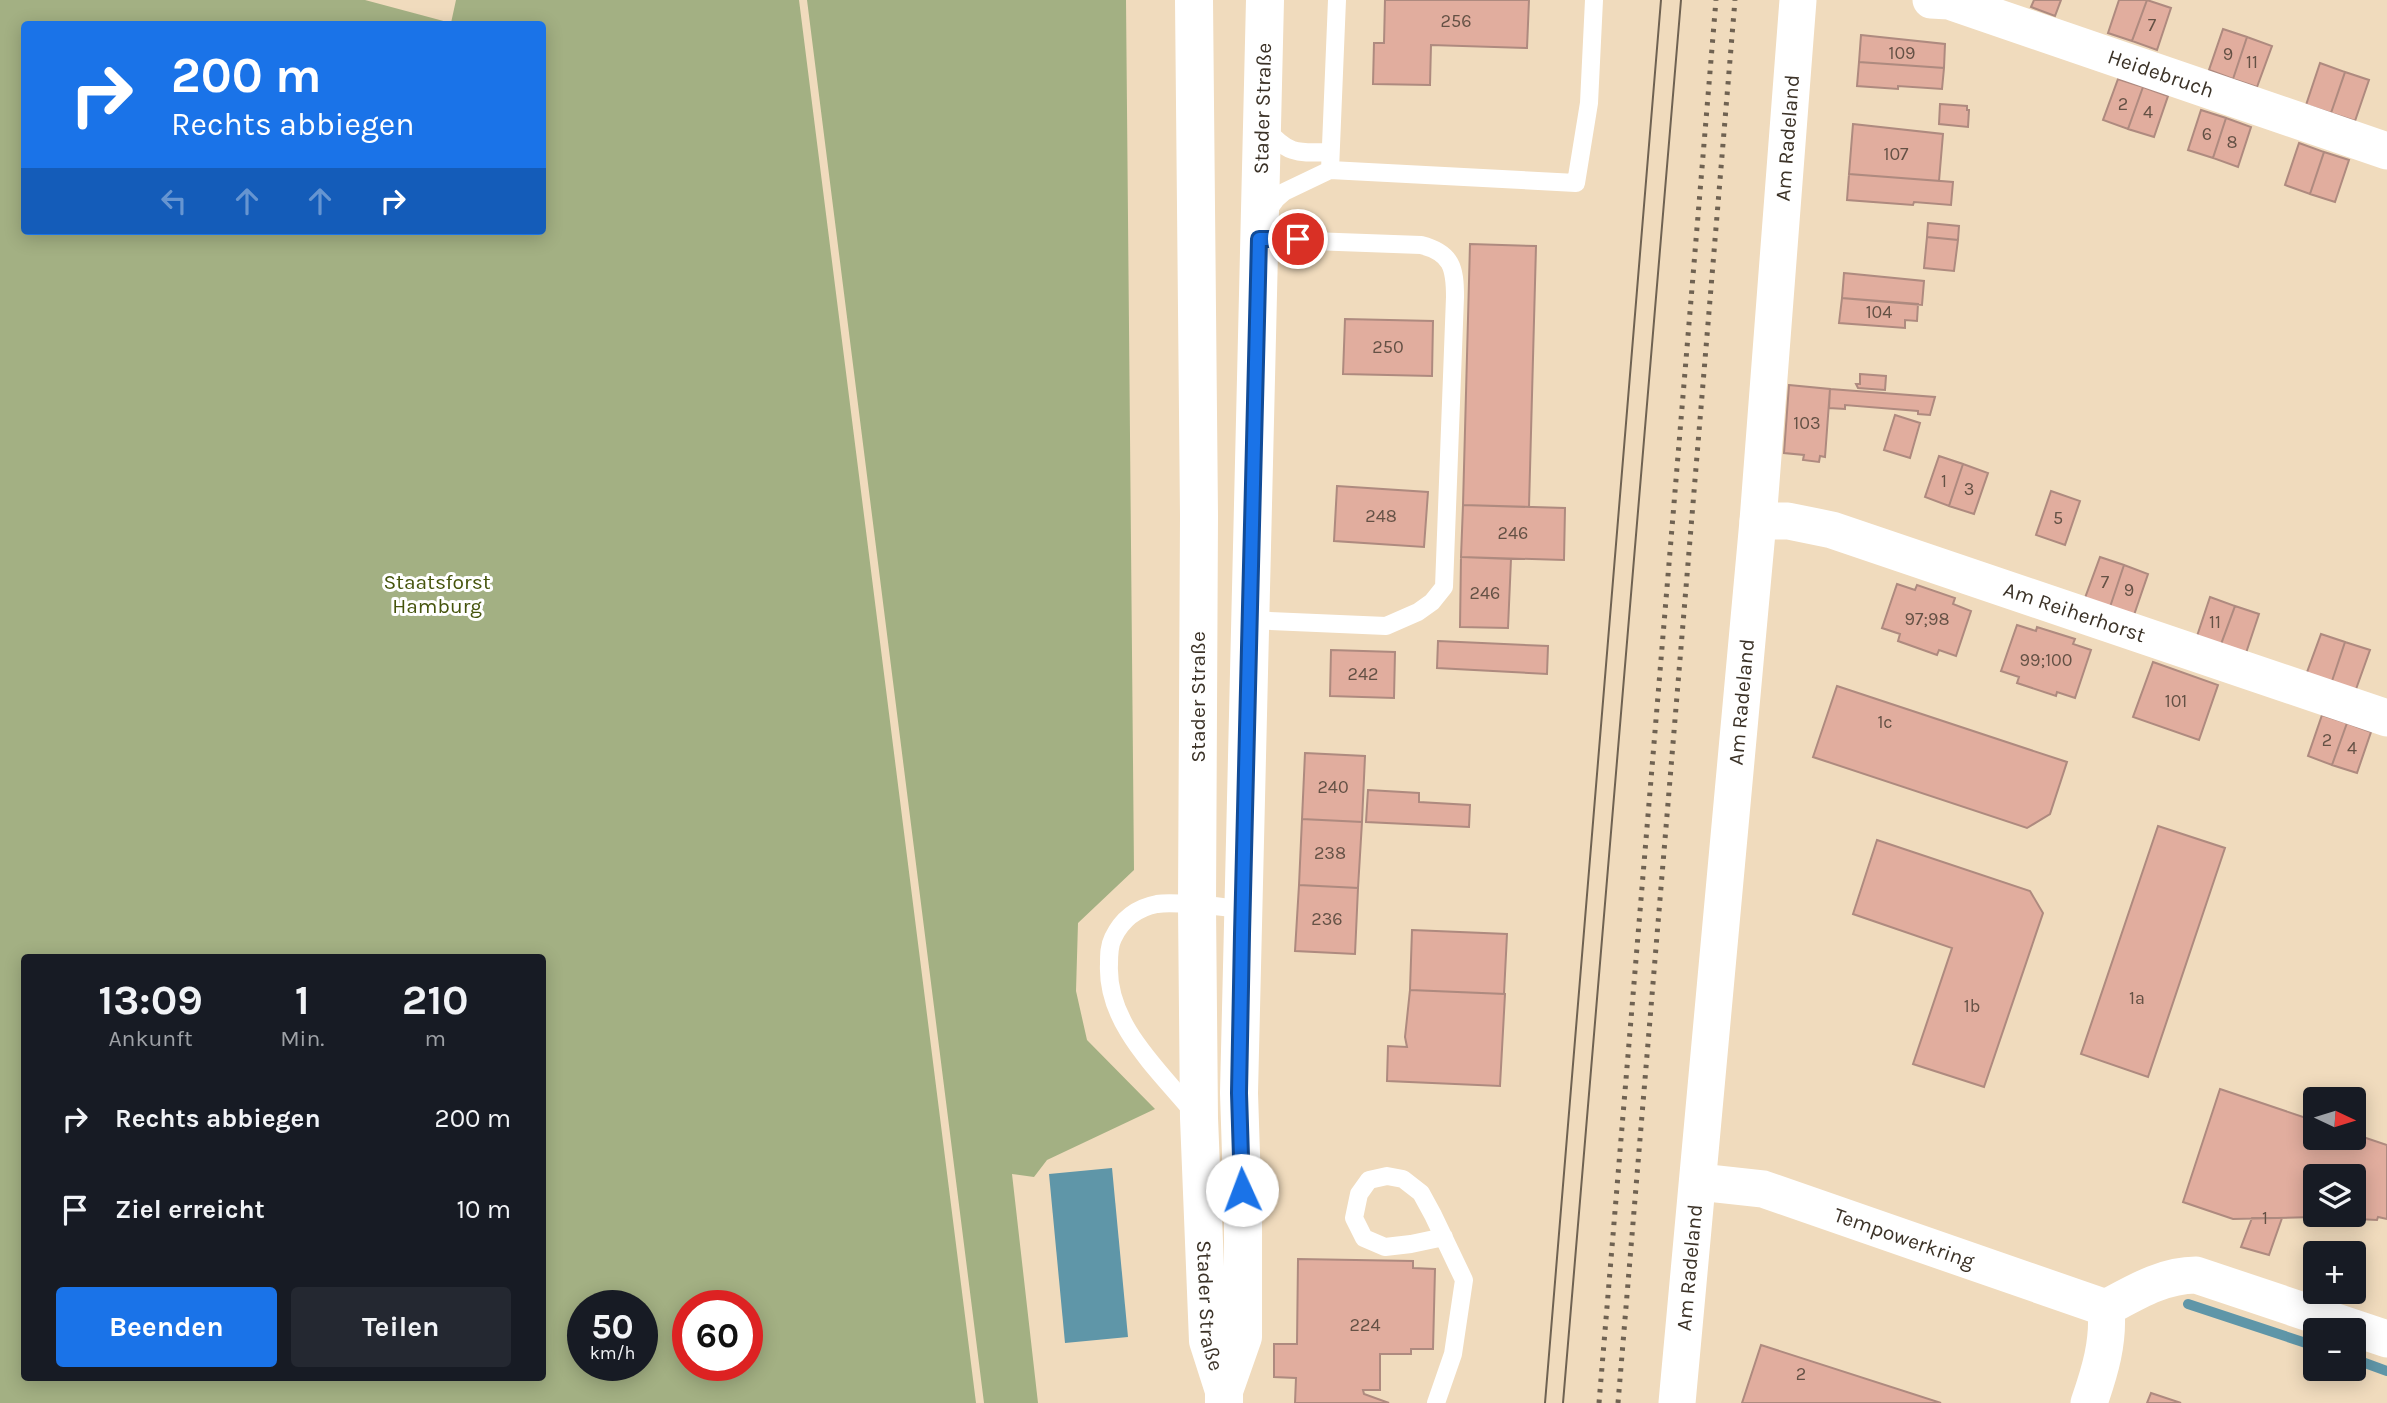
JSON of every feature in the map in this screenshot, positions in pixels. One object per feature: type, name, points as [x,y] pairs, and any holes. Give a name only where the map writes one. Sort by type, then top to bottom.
[{"type":"main road","name":"Stader Straße","points":[[1194,0],[1199,516],[1199,1118],[1208,1341],[1224,1397]]},
{"type":"main road","name":"Stader Straße","points":[[1224,1397],[1243,1337],[1239,1093],[1242,909],[1265,0]]},
{"type":"street","name":"Am Radeland","points":[[1677,1403],[1758,521],[1798,0]]},
{"type":"street","name":"Heidebruch","points":[[1931,0],[1950,1],[2387,151]]},
{"type":"street","name":"Am Reiherhorst","points":[[1758,521],[1788,521],[1832,530],[2387,718]]},
{"type":"street","name":"Tempowerkring","points":[[1699,1182],[1763,1189],[2106,1308]]},
{"type":"street","points":[[2089,1403],[2105,1350],[2106,1308],[2163,1280],[2183,1275],[2196,1275],[2387,1339]]},
{"type":"lane","points":[[1330,170],[1337,0]]},
{"type":"lane","points":[[1249,620],[1386,626],[1418,612],[1432,602],[1444,587],[1455,273],[1442,255],[1433,248],[1421,245],[1259,230],[1276,199],[1284,192],[1330,170],[1576,183],[1589,103],[1594,0]]},
{"type":"lane","points":[[1262,125],[1289,150],[1301,153],[1331,152]]},
{"type":"lane","points":[[1199,1118],[1130,1034],[1116,1009],[1109,990],[1110,943],[1118,927],[1130,914],[1158,904],[1242,909]]},
{"type":"lane","points":[[1436,1403],[1453,1354],[1464,1280],[1444,1237],[1421,1193],[1403,1179],[1387,1176],[1369,1180],[1359,1194],[1354,1218],[1364,1238],[1385,1247],[1444,1237]]},
{"type":"green space","name":"Staatsforst Hamburg","points":[[0,0],[365,0],[444,21],[21,21],[21,235],[546,235],[546,21],[451,21],[456,0],[799,0],[976,1403],[0,1403]]},
{"type":"green space","points":[[807,0],[1126,0],[1134,870],[1078,923],[1076,991],[1087,1040],[1155,1109],[1047,1160],[1034,1177],[1012,1174],[1038,1403],[984,1403]]},
{"type":"water","points":[[1112,1168],[1128,1337],[1065,1343],[1049,1174]]},
{"type":"building","points":[[1385,0],[1529,0],[1527,48],[1431,45],[1430,85],[1373,84],[1374,43],[1384,43]]},
{"type":"building","points":[[2034,0],[2061,0],[2055,16],[2031,7]]},
{"type":"building","points":[[2119,0],[2147,0],[2132,41],[2108,33]]},
{"type":"building","points":[[2147,0],[2171,8],[2157,50],[2132,41]]},
{"type":"building","points":[[2223,29],[2247,37],[2233,79],[2209,70]]},
{"type":"building","points":[[1861,35],[1945,44],[1944,68],[1859,62]]},
{"type":"building","points":[[2247,37],[2272,46],[2257,87],[2233,79]]},
{"type":"building","points":[[1859,62],[1944,68],[1942,89],[1857,86]]},
{"type":"building","points":[[2320,63],[2345,72],[2331,113],[2306,105]]},
{"type":"building","points":[[2345,72],[2369,80],[2355,121],[2331,113]]},
{"type":"building","points":[[2118,79],[2143,87],[2128,129],[2103,120]]},
{"type":"building","points":[[2143,87],[2168,96],[2154,137],[2128,129]]},
{"type":"building","points":[[1940,104],[1967,106],[1968,127],[1939,124]]},
{"type":"building","points":[[2201,110],[2226,118],[2213,158],[2188,150]]},
{"type":"building","points":[[2226,118],[2251,127],[2238,167],[2213,158]]},
{"type":"building","points":[[1853,124],[1943,134],[1939,181],[1849,174]]},
{"type":"building","points":[[2299,143],[2324,152],[2310,194],[2285,185]]},
{"type":"building","points":[[2324,152],[2349,160],[2335,202],[2310,194]]},
{"type":"building","points":[[1849,174],[1953,182],[1951,205],[1847,200]]},
{"type":"building","points":[[1928,223],[1959,226],[1958,240],[1927,237]]},
{"type":"building","points":[[1927,237],[1958,240],[1954,271],[1924,268]]},
{"type":"building","points":[[1470,244],[1536,246],[1529,507],[1463,505]]},
{"type":"building","points":[[1844,273],[1924,281],[1922,305],[1842,298]]},
{"type":"building","points":[[1842,298],[1918,304],[1917,321],[1905,320],[1905,328],[1839,323]]},
{"type":"building","points":[[1345,319],[1433,321],[1432,376],[1343,374]]},
{"type":"building","points":[[1860,374],[1886,376],[1885,390],[1858,388],[1856,384],[1860,384]]},
{"type":"building","points":[[1789,385],[1830,389],[1825,457],[1820,456],[1819,462],[1803,460],[1804,455],[1784,453]]},
{"type":"building","points":[[1830,389],[1935,397],[1930,415],[1918,414],[1918,411],[1845,405],[1845,409],[1829,408]]},
{"type":"building","points":[[1895,415],[1920,423],[1910,458],[1884,450]]},
{"type":"building","points":[[1939,456],[1963,464],[1949,506],[1925,497]]},
{"type":"building","points":[[1963,464],[1988,473],[1974,514],[1949,506]]},
{"type":"building","points":[[1337,486],[1428,492],[1424,547],[1334,541]]},
{"type":"building","points":[[2051,491],[2080,501],[2065,545],[2036,535]]},
{"type":"building","points":[[1463,505],[1565,508],[1564,560],[1461,557]]},
{"type":"building","points":[[1461,557],[1511,559],[1508,628],[1460,627]]},
{"type":"building","points":[[2100,557],[2124,565],[2110,607],[2085,598]]},
{"type":"building","points":[[2124,565],[2148,574],[2134,615],[2110,607]]},
{"type":"building","points":[[1897,584],[1915,590],[1917,585],[1955,598],[1953,604],[1971,611],[1956,656],[1939,650],[1937,655],[1898,641],[1900,634],[1882,628]]},
{"type":"building","points":[[2210,597],[2235,606],[2220,647],[2196,639]]},
{"type":"building","points":[[2235,606],[2259,614],[2245,656],[2220,647]]},
{"type":"building","points":[[2017,625],[2036,631],[2037,627],[2075,639],[2073,644],[2091,650],[2075,698],[2057,692],[2056,696],[2017,683],[2019,677],[2001,671]]},
{"type":"building","points":[[2321,634],[2345,642],[2331,684],[2306,675]]},
{"type":"building","points":[[1438,641],[1548,646],[1547,674],[1437,668]]},
{"type":"building","points":[[2345,642],[2370,650],[2355,692],[2331,684]]},
{"type":"building","points":[[1331,650],[1395,652],[1394,698],[1330,696]]},
{"type":"building","points":[[2153,662],[2218,685],[2199,740],[2133,717]]},
{"type":"building","points":[[1837,686],[2067,762],[2050,814],[2027,828],[1813,757]]},
{"type":"building","points":[[2322,715],[2347,723],[2332,765],[2308,756]]},
{"type":"building","points":[[2347,723],[2371,732],[2357,773],[2332,765]]},
{"type":"building","points":[[1305,753],[1365,756],[1362,822],[1302,819]]},
{"type":"building","points":[[1368,790],[1419,793],[1419,802],[1470,805],[1469,827],[1366,822]]},
{"type":"building","points":[[1302,819],[1362,822],[1358,888],[1299,885]]},
{"type":"building","points":[[2158,826],[2225,848],[2148,1077],[2081,1054]]},
{"type":"building","points":[[1877,840],[2030,891],[2043,913],[1984,1087],[1913,1064],[1952,948],[1853,914]]},
{"type":"building","points":[[1299,885],[1358,888],[1355,954],[1295,951]]},
{"type":"building","points":[[1412,930],[1507,934],[1504,994],[1410,990]]},
{"type":"building","points":[[1410,990],[1505,994],[1500,1086],[1387,1081],[1388,1046],[1407,1047],[1405,1037]]},
{"type":"building","points":[[2220,1089],[2303,1117],[2303,1150],[2366,1150],[2366,1138],[2387,1145],[2387,1219],[2378,1217],[2377,1220],[2366,1219],[2366,1164],[2303,1164],[2303,1217],[2233,1219],[2183,1202]]},
{"type":"building","points":[[2252,1218],[2282,1218],[2269,1255],[2241,1247]]},
{"type":"building","points":[[1298,1259],[1413,1261],[1413,1268],[1435,1269],[1433,1349],[1411,1349],[1411,1354],[1380,1354],[1380,1390],[1363,1390],[1364,1394],[1389,1403],[1295,1403],[1296,1378],[1274,1377],[1274,1344],[1297,1344]]},
{"type":"building","points":[[1761,1345],[1941,1403],[1742,1403]]},
{"type":"building","points":[[2151,1393],[2181,1403],[2147,1403]]},
{"type":"waterway","points":[[2188,1304],[2303,1342]]},
{"type":"waterway","points":[[2366,1363],[2387,1371]]},
{"type":"tram line","points":[[1545,1403],[1661,0]]},
{"type":"tram line","points":[[1563,1403],[1681,0]]},
{"type":"railway","points":[[1599,1403],[1716,0]]},
{"type":"railway","points":[[1618,1403],[1735,0]]},
{"type":"route","points":[[1242,1190],[1239,1093],[1259,239],[1298,239]]}]
